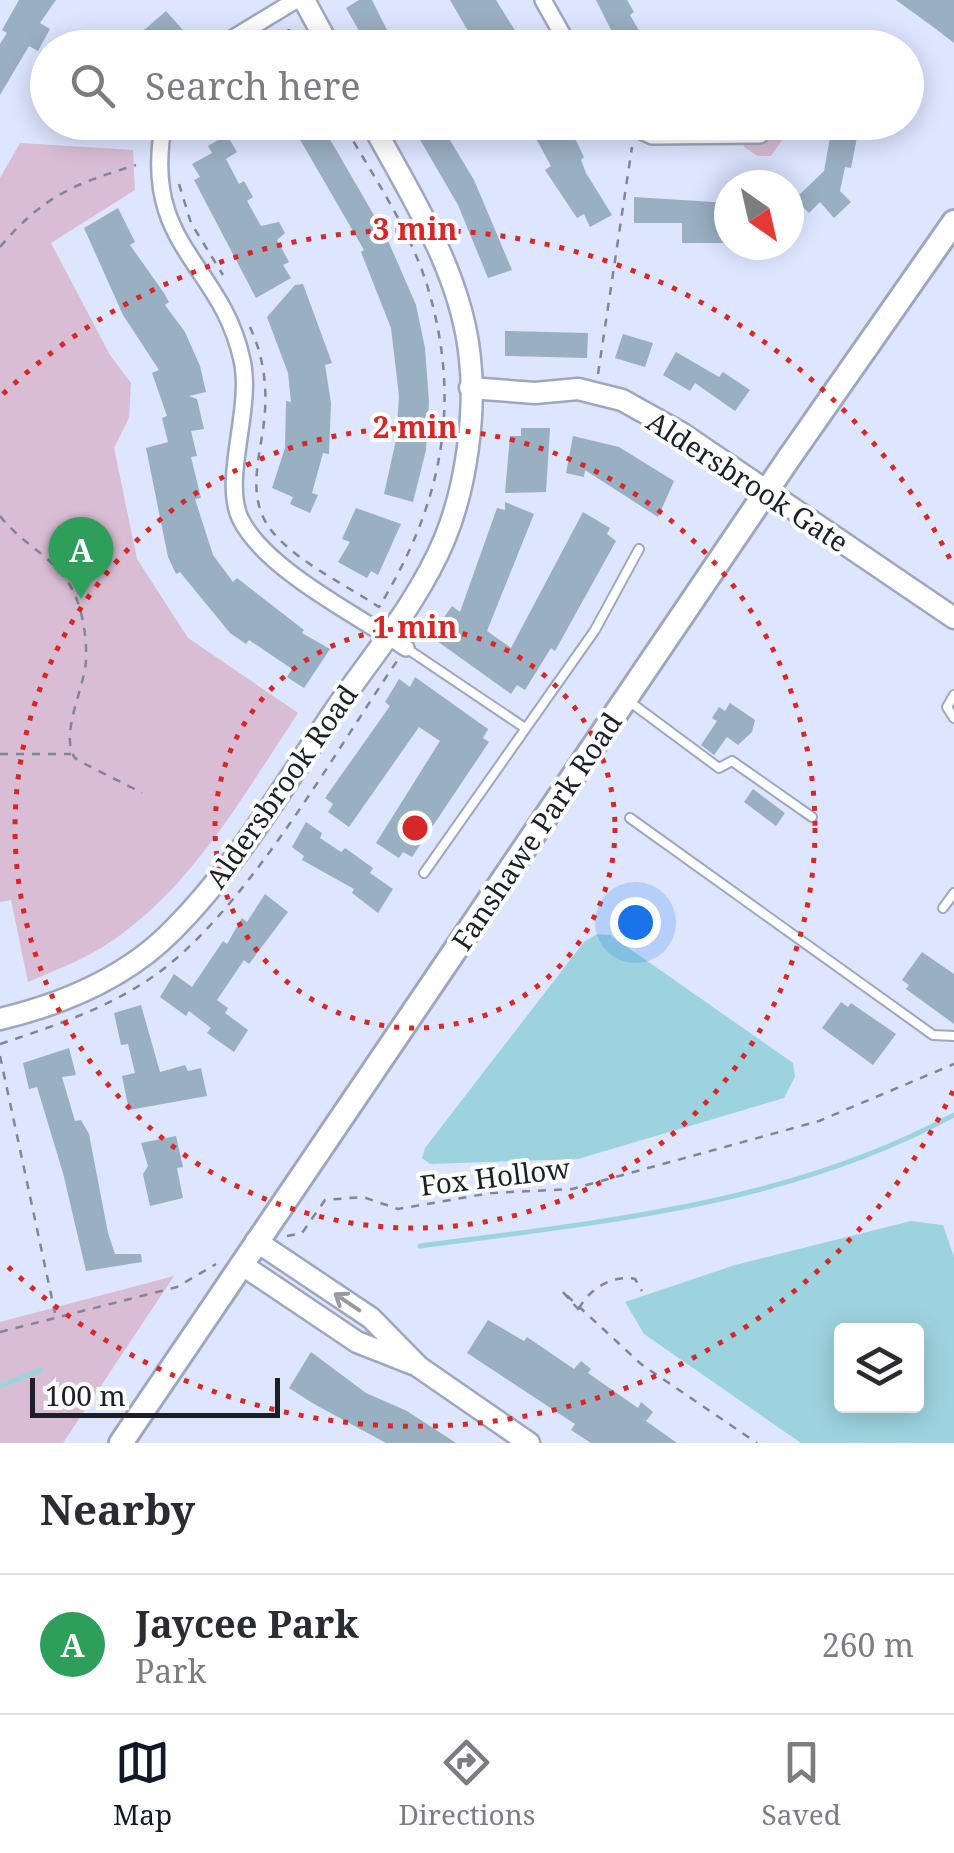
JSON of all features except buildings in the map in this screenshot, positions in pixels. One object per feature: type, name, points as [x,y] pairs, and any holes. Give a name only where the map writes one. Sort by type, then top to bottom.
[{"type":"main road","name":"Fanshawe Park Road","points":[[121,1443],[202,1327],[233,1262],[256,1241],[766,490],[954,222]]},
{"type":"street","points":[[248,30],[300,0],[319,30]]},
{"type":"street","points":[[543,0],[560,30]]},
{"type":"street","points":[[162,140],[157,185],[175,236],[222,312],[242,359],[245,398],[233,488],[240,518],[266,553],[406,648]]},
{"type":"street","name":"Aldersbrook Road","points":[[0,1019],[58,1002],[116,976],[172,932],[237,853],[421,588],[446,535],[460,480],[470,358],[457,298],[430,230],[381,140]]},
{"type":"street","name":"Aldersbrook Gate","points":[[470,388],[535,393],[578,389],[622,400],[683,434],[953,616]]},
{"type":"street","points":[[256,1241],[371,1318],[419,1367],[529,1443]]},
{"type":"street","points":[[233,1262],[357,1342],[419,1367]]},
{"type":"lane","points":[[424,873],[595,630],[639,548]]},
{"type":"lane","points":[[406,648],[525,728]]},
{"type":"lane","points":[[954,695],[947,707],[954,718]]},
{"type":"lane","points":[[626,699],[719,768],[732,761],[812,817]]},
{"type":"lane","points":[[630,818],[933,1035],[954,1036]]},
{"type":"lane","points":[[943,908],[954,894]]},
{"type":"path","points":[[352,140],[396,218],[426,283],[443,358],[443,428],[434,492],[410,556],[379,606]]},
{"type":"path","points":[[598,374],[633,140]]},
{"type":"path","points":[[0,247],[23,219],[53,195],[70,185],[136,165]]},
{"type":"path","points":[[0,516],[58,570],[74,592],[83,622],[86,660],[70,736],[72,754],[81,764],[98,768],[142,794]]},
{"type":"path","points":[[0,524],[8,527]]},
{"type":"path","points":[[253,872],[406,648]]},
{"type":"path","points":[[0,754],[72,754]]},
{"type":"path","points":[[0,1044],[89,1012]]},
{"type":"path","points":[[0,1056],[55,1316]]},
{"type":"path","name":"Fox Hollow","points":[[256,1241],[302,1233],[325,1200],[363,1197],[398,1209],[491,1194],[572,1189],[819,1121],[954,1064]]},
{"type":"path","points":[[0,1332],[177,1288],[233,1262]]},
{"type":"path","points":[[642,1291],[635,1279],[620,1278],[590,1293],[579,1310],[641,1364],[757,1443]]},
{"type":"shaded area","points":[[743,140],[782,140],[771,156],[758,156],[744,147]]},
{"type":"shaded area","points":[[20,143],[133,150],[135,190],[51,243],[110,355],[131,383],[129,418],[114,448],[137,559],[188,638],[298,713],[220,831],[175,886],[101,948],[28,982],[11,900],[0,902],[0,178]]},
{"type":"shaded area","points":[[597,934],[610,935],[793,1063],[795,1077],[784,1098],[578,1159],[430,1164],[422,1158],[425,1148],[584,942]]},
{"type":"shaded area","points":[[911,1221],[943,1225],[954,1257],[954,1443],[801,1443],[644,1334],[625,1302],[735,1265]]},
{"type":"shaded area","points":[[174,1276],[63,1443],[0,1443],[0,1322]]},
{"type":"waterway","points":[[420,1246],[626,1217],[761,1189],[827,1170],[954,1115]]},
{"type":"waterway","points":[[0,1386],[41,1370]]},
{"type":"place","name":"Jaycee Park","points":[[81,599]]}]
